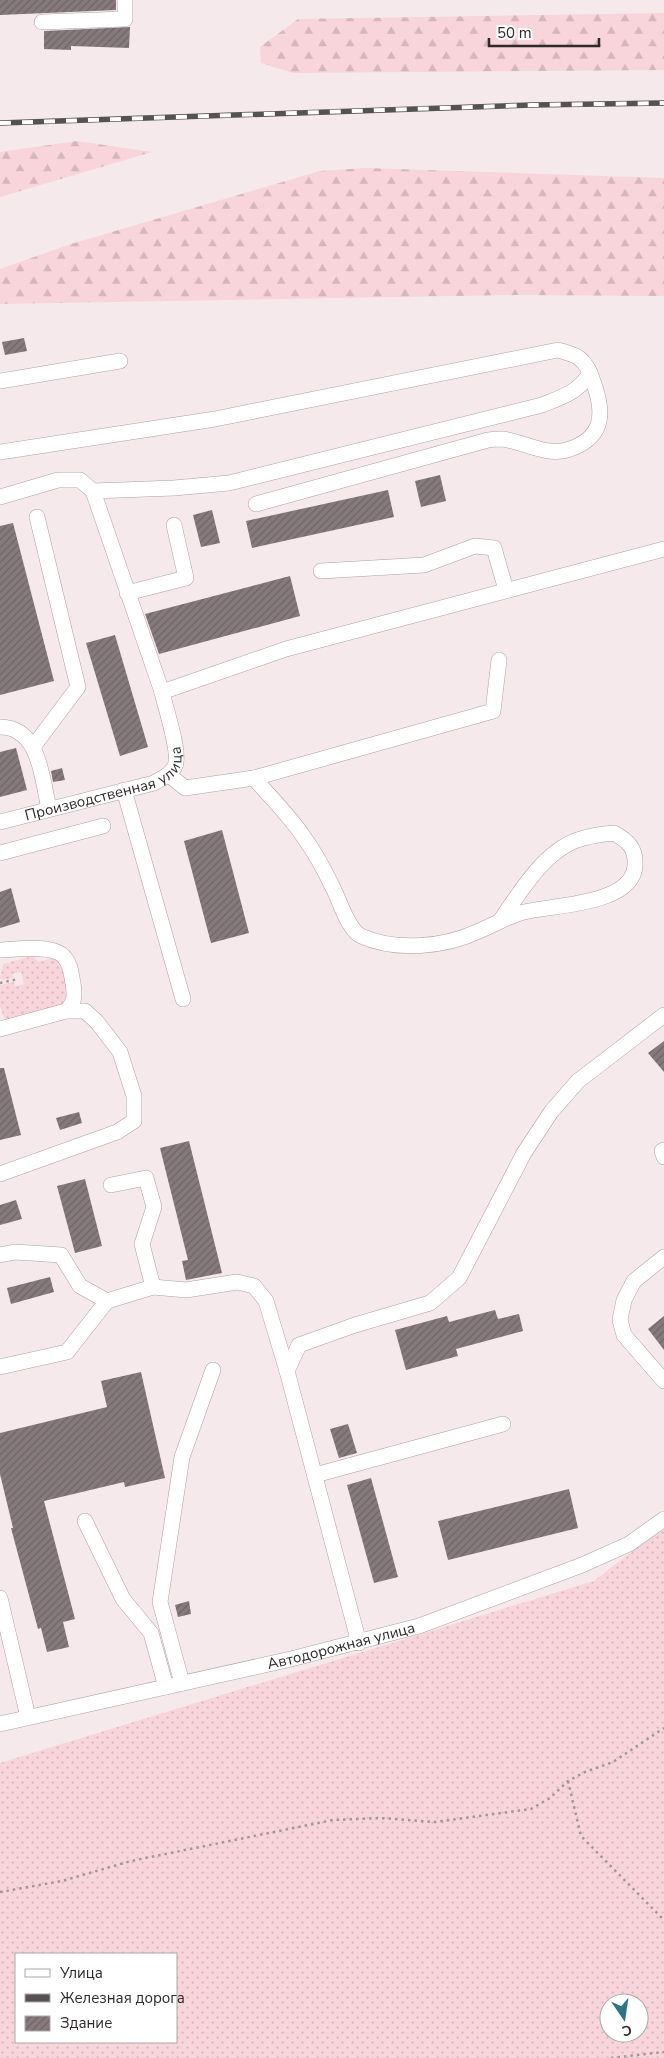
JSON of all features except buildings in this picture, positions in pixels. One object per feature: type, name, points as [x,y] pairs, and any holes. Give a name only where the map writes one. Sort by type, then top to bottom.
[{"type":"street","points":[[42,22],[125,19],[125,0]]},
{"type":"street","points":[[0,452],[215,419],[558,350],[577,356],[588,367],[597,393],[600,421],[594,434],[582,444],[565,450],[544,450],[504,439],[488,440],[256,504]]},
{"type":"street","points":[[0,380],[120,360]]},
{"type":"street","points":[[0,497],[58,480],[80,480],[93,491],[174,488],[230,483],[542,405],[570,394],[584,384],[590,373]]},
{"type":"street","name":"Производственная улица","points":[[0,822],[154,783],[169,774],[176,764],[176,751],[162,692],[93,491]]},
{"type":"street","points":[[33,747],[78,687],[37,517]]},
{"type":"street","points":[[127,593],[186,578],[174,525]]},
{"type":"street","points":[[321,571],[424,564],[475,546],[494,548],[506,590]]},
{"type":"street","points":[[162,692],[286,649],[664,549]]},
{"type":"street","points":[[169,774],[185,788],[254,778],[493,711],[499,660]]},
{"type":"street","points":[[0,727],[10,727],[19,731],[28,739],[33,747],[49,809]]},
{"type":"street","points":[[254,778],[303,836],[332,885],[350,926],[360,936],[396,946],[432,945],[478,932],[500,921],[525,912],[576,905],[600,898],[627,884],[635,870],[636,854],[628,841],[614,833],[582,838],[563,848],[539,866],[500,921]]},
{"type":"street","points":[[124,790],[183,999]]},
{"type":"street","points":[[0,853],[103,826]]},
{"type":"street","points":[[2,950],[44,948],[57,951],[64,956],[70,966],[75,994],[73,1004],[66,1011]]},
{"type":"street","points":[[0,1029],[66,1011],[85,1011],[97,1022],[120,1052],[134,1096],[134,1121],[117,1132],[0,1174]]},
{"type":"street","points":[[287,1371],[299,1346],[355,1325],[430,1304],[460,1278],[524,1153],[551,1112],[578,1081],[664,1015]]},
{"type":"street","points":[[664,1150],[662,1151],[664,1158]]},
{"type":"street","points":[[110,1185],[146,1178],[154,1207],[142,1244],[153,1287]]},
{"type":"street","points":[[0,1255],[15,1252],[61,1255],[80,1286],[107,1301]]},
{"type":"street","points":[[664,1257],[634,1281],[624,1300],[620,1320],[624,1335],[664,1381]]},
{"type":"street","points":[[0,1366],[67,1352],[107,1301],[153,1287],[186,1290],[237,1282],[254,1286],[266,1301],[287,1371],[359,1643]]},
{"type":"street","points":[[182,1683],[160,1602],[182,1457],[213,1370]]},
{"type":"street","points":[[315,1475],[503,1424]]},
{"type":"street","name":"Автодорожная улица","points":[[0,1724],[359,1643],[419,1626],[582,1565],[629,1544],[664,1519]]},
{"type":"street","points":[[85,1521],[123,1598],[151,1633],[166,1687]]},
{"type":"street","points":[[0,1598],[4,1630],[28,1717]]},
{"type":"path","points":[[0,983],[18,979]]},
{"type":"path","points":[[0,1892],[62,1881],[131,1861],[333,1820],[380,1818],[435,1822],[531,1809],[550,1798],[568,1781],[585,1772],[613,1762],[664,1728]]},
{"type":"path","points":[[568,1781],[581,1836],[664,1920]]},
{"type":"path","points":[[610,2058],[664,2052]]},
{"type":"green space","points":[[664,13],[664,70],[293,73],[261,63],[260,47],[298,19]]},
{"type":"green space","points":[[77,141],[152,152],[0,197],[0,152]]},
{"type":"green space","points":[[365,168],[664,178],[664,296],[516,295],[0,304],[0,269],[71,244],[320,171]]},
{"type":"green space","points":[[33,956],[38,962],[53,958],[62,960],[69,992],[64,1005],[5,1020],[0,1006],[0,985],[14,982],[15,986],[24,984],[21,972],[12,974],[13,978],[2,980],[0,978],[3,964]]},
{"type":"green space","points":[[664,1527],[664,2058],[0,2058],[0,1763],[594,1581]]},
{"type":"railway","points":[[0,123],[532,105],[664,103]]}]
